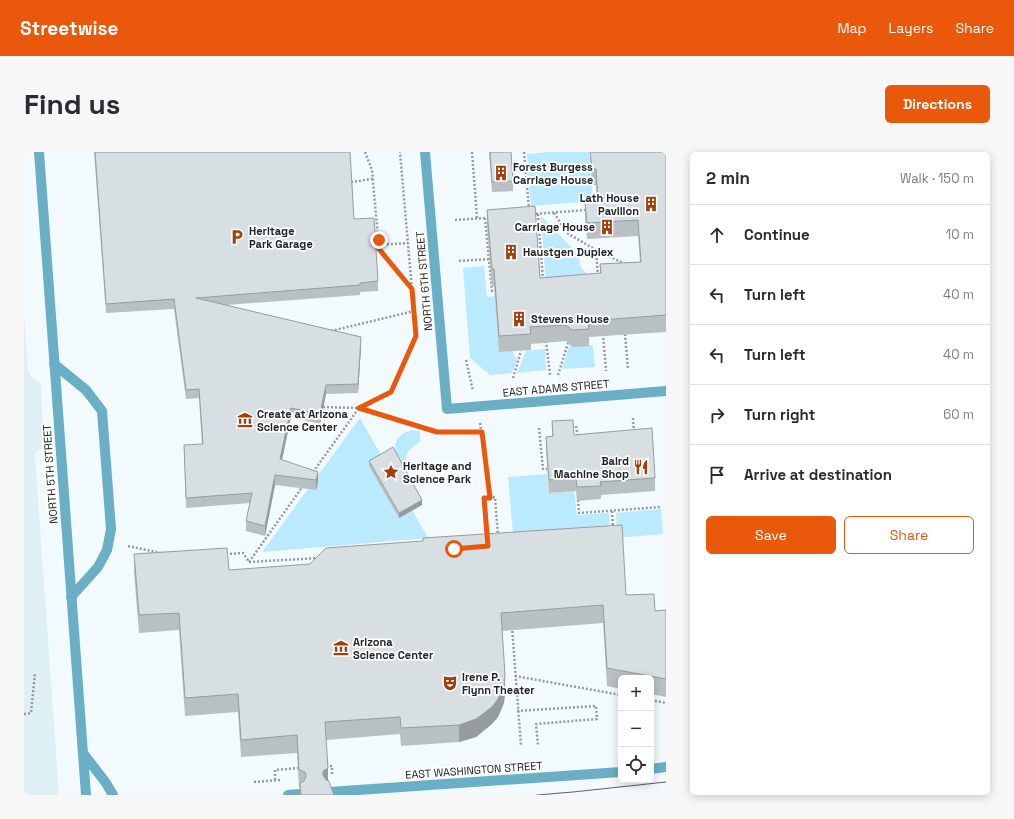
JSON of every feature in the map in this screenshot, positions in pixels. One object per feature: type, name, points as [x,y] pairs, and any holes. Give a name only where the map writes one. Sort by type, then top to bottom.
[{"type":"street","name":"NORTH 5TH STREET","points":[[39,152],[86,795]]},
{"type":"street","name":"NORTH 6TH STREET","points":[[425,152],[447,409]]},
{"type":"street","points":[[54,364],[86,390],[102,411],[111,529],[107,550],[98,567],[71,597]]},
{"type":"street","name":"EAST ADAMS STREET","points":[[447,409],[666,391]]},
{"type":"street","points":[[82,752],[106,783],[113,795]]},
{"type":"street","points":[[654,769],[666,767]]},
{"type":"street","name":"EAST WASHINGTON STREET","points":[[329,792],[618,772]]},
{"type":"street","points":[[288,795],[300,794]]},
{"type":"path","points":[[365,152],[372,170],[379,249],[412,289]]},
{"type":"path","points":[[313,472],[359,408],[391,392],[416,336],[400,152]]},
{"type":"path","points":[[472,152],[477,218]]},
{"type":"path","points":[[524,152],[529,214],[591,210]]},
{"type":"path","points":[[351,182],[373,179]]},
{"type":"path","points":[[554,213],[567,232],[596,250],[629,266]]},
{"type":"path","points":[[538,214],[544,287]]},
{"type":"path","points":[[455,220],[492,217]]},
{"type":"path","points":[[485,218],[492,291],[499,291]]},
{"type":"path","points":[[375,245],[408,243]]},
{"type":"path","points":[[596,250],[599,284]]},
{"type":"path","points":[[459,261],[489,259]]},
{"type":"path","points":[[324,333],[414,311]]},
{"type":"path","points":[[603,332],[606,371]]},
{"type":"path","points":[[625,334],[628,369]]},
{"type":"path","points":[[544,341],[547,341],[550,376]]},
{"type":"path","points":[[558,375],[568,343]]},
{"type":"path","points":[[513,378],[521,351]]},
{"type":"path","points":[[323,407],[359,408],[437,432],[482,432],[490,498]]},
{"type":"path","points":[[633,418],[635,436]]},
{"type":"path","points":[[576,426],[578,440]]},
{"type":"path","points":[[539,428],[543,469],[547,469]]},
{"type":"path","points":[[249,562],[304,485]]},
{"type":"path","points":[[487,539],[484,498],[495,497],[499,543]]},
{"type":"path","points":[[578,500],[579,513],[660,507]]},
{"type":"path","points":[[612,510],[614,530]]},
{"type":"path","points":[[128,546],[167,555]]},
{"type":"path","points":[[220,554],[243,552],[249,562]]},
{"type":"path","points":[[249,562],[320,558]]},
{"type":"path","points":[[512,626],[521,746]]},
{"type":"path","points":[[24,714],[31,713],[35,673]]},
{"type":"path","points":[[515,676],[618,694]]},
{"type":"path","points":[[654,701],[666,703]]},
{"type":"path","points":[[518,711],[596,706],[597,719],[536,724],[538,745]]},
{"type":"path","points":[[324,766],[332,766],[332,776],[328,776]]},
{"type":"path","points":[[254,782],[275,780],[274,770],[302,768]]},
{"type":"shaded area","points":[[548,152],[589,152],[593,201],[531,206],[527,154]]},
{"type":"shaded area","points":[[541,216],[579,255],[580,266],[593,281],[546,285]]},
{"type":"shaded area","points":[[484,266],[487,297],[495,296],[499,352],[512,351],[517,360],[512,373],[490,375],[470,358],[463,268]]},
{"type":"shaded area","points":[[24,314],[28,370],[31,377],[41,384],[44,442],[43,447],[36,452],[35,457],[59,795],[24,795]]},
{"type":"shaded area","points":[[593,345],[595,367],[562,369],[569,347]]},
{"type":"shaded area","points":[[545,349],[546,370],[517,373],[526,351]]},
{"type":"shaded area","points":[[360,418],[428,538],[262,552]]},
{"type":"shaded area","points":[[414,430],[420,431],[420,441],[409,451],[406,461],[402,462],[396,451],[396,442],[403,434]]},
{"type":"shaded area","points":[[547,474],[549,493],[574,491],[577,515],[609,513],[610,525],[513,533],[508,477]]},
{"type":"shaded area","points":[[661,509],[663,534],[617,538],[616,513]]},
{"type":"building","name":"Heritage Park Garage","points":[[95,152],[350,152],[354,219],[374,218],[378,281],[360,283],[360,285],[196,298],[361,337],[358,384],[326,385],[320,414],[291,408],[280,459],[318,472],[316,480],[275,475],[265,526],[246,521],[252,493],[186,498],[184,445],[203,444],[199,389],[186,390],[174,299],[106,304]]},
{"type":"building","name":"Forest Burgess Carriage House","points":[[490,152],[511,152],[513,181],[492,182]]},
{"type":"building","points":[[590,152],[666,152],[666,315],[588,321],[589,329],[572,330],[566,325],[530,327],[531,334],[499,336],[494,269],[492,269],[487,210],[535,206],[540,278],[601,273],[600,264],[641,262],[638,220],[587,223],[585,203],[598,202],[596,169],[592,169]]},
{"type":"building","points":[[573,420],[574,435],[652,428],[655,478],[600,482],[601,486],[577,487],[576,478],[549,480],[546,437],[553,436],[552,421]]},
{"type":"building","points":[[393,447],[422,500],[399,513],[369,461]]},
{"type":"building","name":"Arizona Science Center","points":[[622,525],[626,595],[654,594],[655,611],[666,610],[666,679],[654,677],[654,675],[645,675],[607,668],[603,605],[501,613],[505,675],[504,685],[498,699],[492,707],[476,719],[459,725],[401,728],[400,717],[325,722],[328,768],[323,771],[323,775],[326,780],[329,781],[334,795],[301,795],[300,783],[304,781],[306,776],[305,772],[299,770],[297,735],[241,740],[238,694],[185,698],[179,613],[139,615],[134,554],[227,548],[229,570],[310,564],[326,548],[423,541],[423,538]]},
{"type":"tram line","points":[[537,795],[666,782]]},
{"type":"place","name":"Forest Burgess Carriage House","points":[[501,173]]},
{"type":"place","name":"Lath House Pavilion","points":[[651,204]]},
{"type":"place","name":"Carriage House","points":[[607,227]]},
{"type":"place","name":"Heritage Park Garage","points":[[237,237]]},
{"type":"place","name":"Haustgen Duplex","points":[[511,252]]},
{"type":"place","name":"Stevens House","points":[[519,319]]},
{"type":"place","name":"Create at Arizona Science Center","points":[[245,420]]},
{"type":"place","name":"Baird Machine Shop","points":[[641,467]]},
{"type":"place","name":"Heritage and Science Park","points":[[391,472]]},
{"type":"place","name":"Arizona Science Center","points":[[341,648]]},
{"type":"place","name":"Irene P. Flynn Theater","points":[[450,683]]},
{"type":"route","points":[[379,240],[379,249],[412,289],[416,336],[391,392],[359,408],[437,432],[482,432],[490,498],[484,498],[488,546],[454,549]]}]
